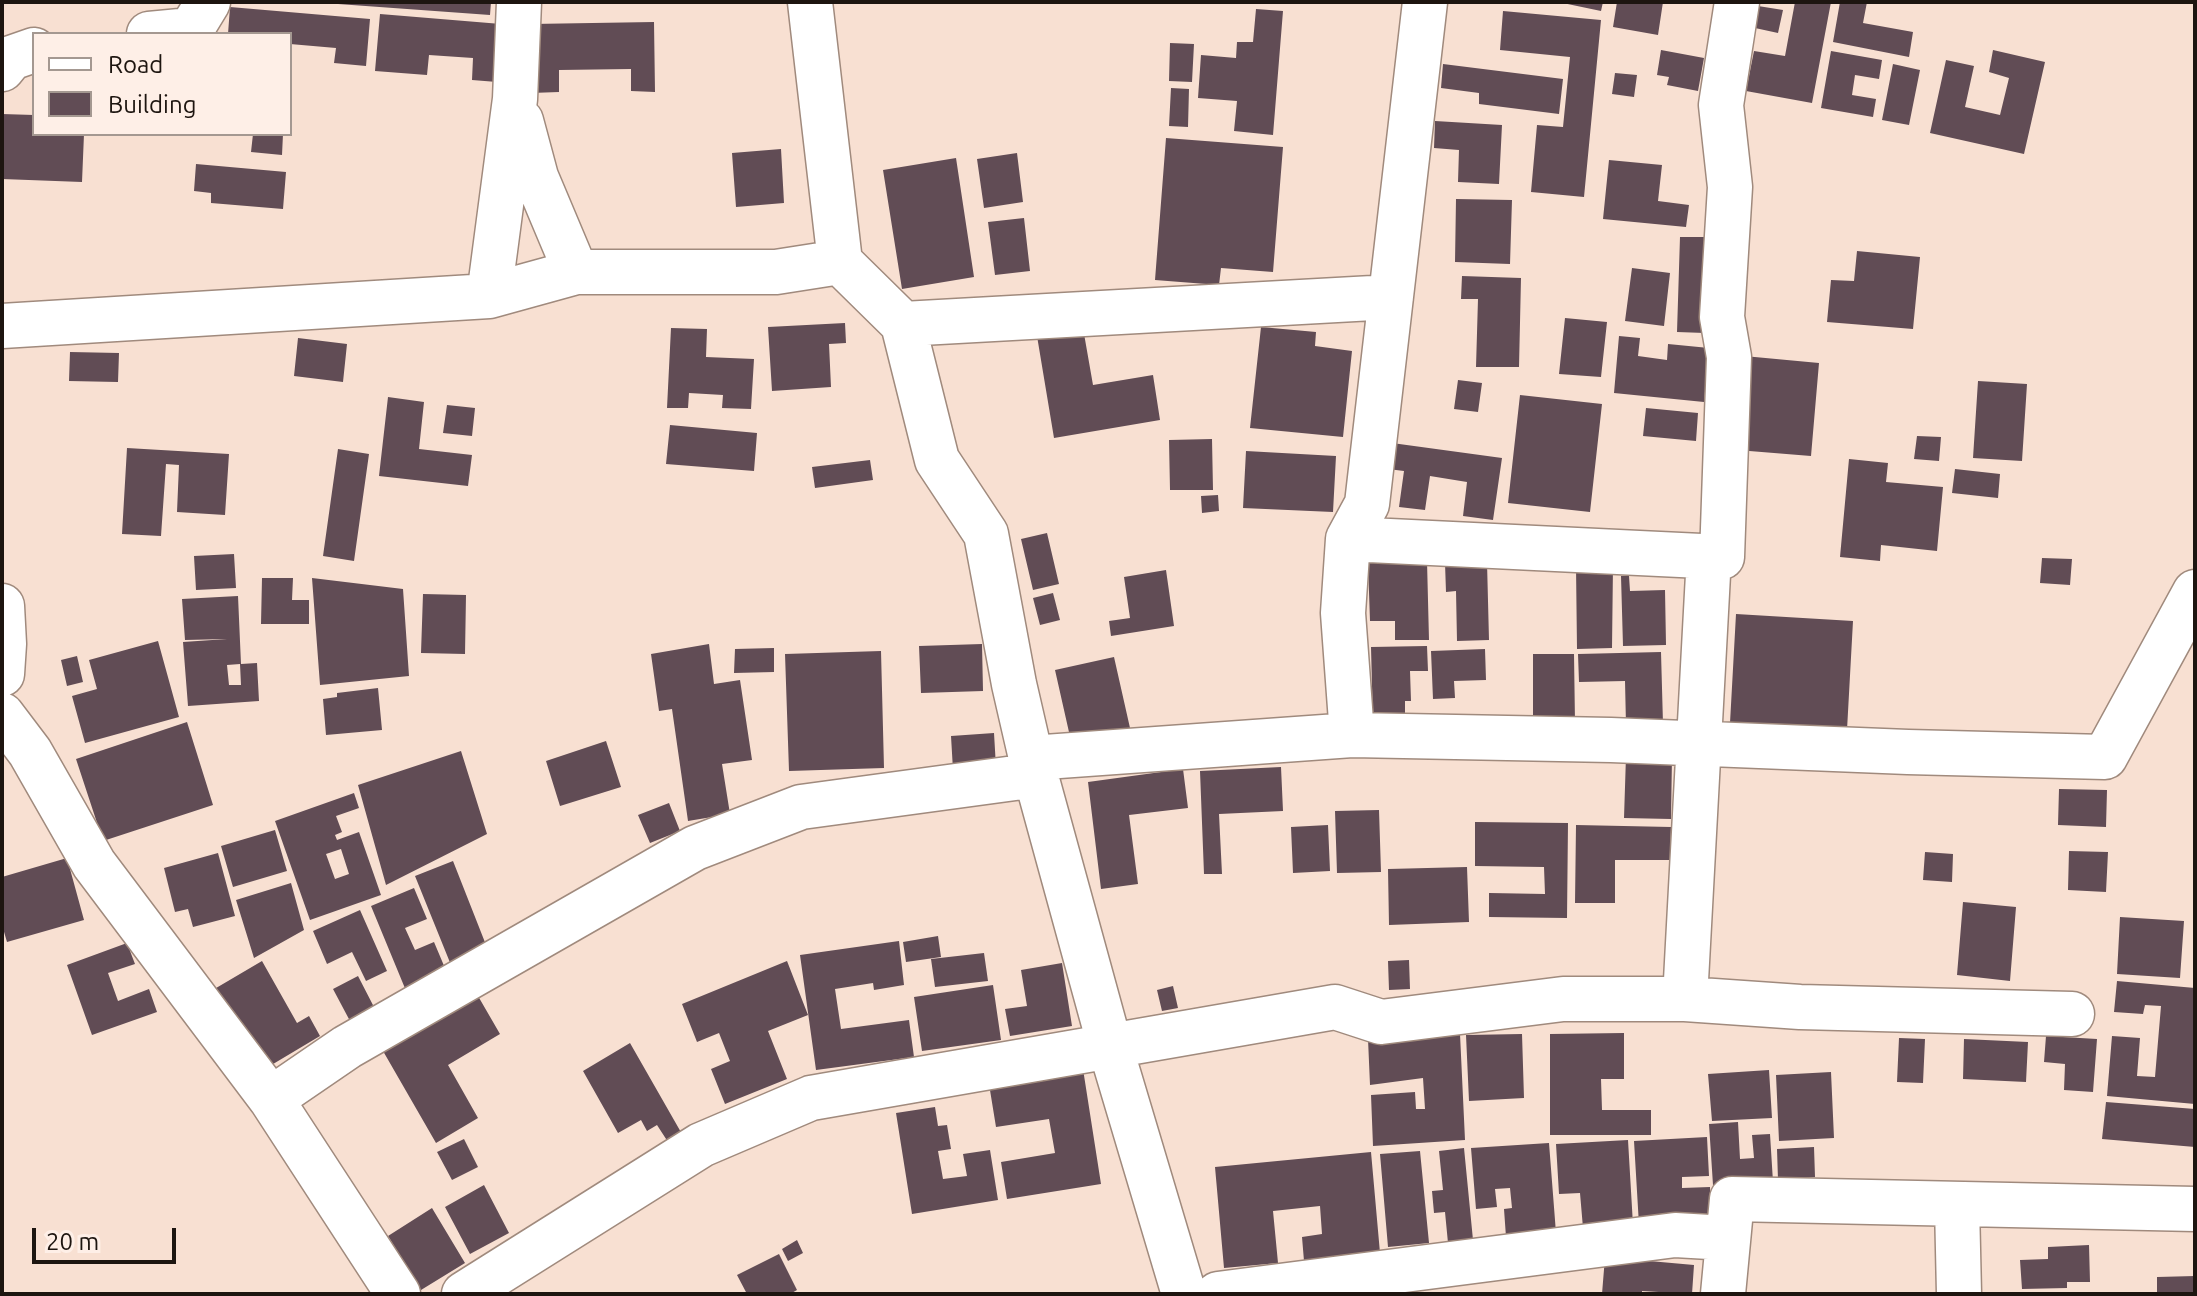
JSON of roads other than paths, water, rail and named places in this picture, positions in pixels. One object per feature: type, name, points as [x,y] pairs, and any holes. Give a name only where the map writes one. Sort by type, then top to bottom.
[{"type":"street","points":[[170,32],[191,30],[208,2]]},
{"type":"street","points":[[489,296],[515,99],[519,2]]},
{"type":"street","points":[[810,2],[840,262],[903,324],[937,460],[986,534],[1014,684],[1034,767],[1110,1046],[1184,1294]]},
{"type":"street","points":[[1352,735],[1343,613],[1348,539],[1367,504],[1425,2]]},
{"type":"street","points":[[1348,539],[1722,557],[1729,357],[1722,317],[1730,187],[1721,105],[1737,2]]},
{"type":"street","points":[[2,69],[11,58],[32,51]]},
{"type":"street","points":[[515,99],[536,177],[576,272]]},
{"type":"street","points":[[2,326],[489,296],[576,272],[776,272],[840,262]]},
{"type":"street","points":[[903,324],[1391,297]]},
{"type":"street","points":[[1685,999],[1709,556]]},
{"type":"street","points":[[271,1099],[347,1047],[695,848],[801,807],[1034,767],[1352,735],[2105,757],[2195,592]]},
{"type":"street","points":[[2,606],[2,674]]},
{"type":"street","points":[[2,715],[30,752],[94,864],[271,1099],[398,1294]]},
{"type":"street","points":[[464,1294],[701,1145],[811,1098],[1335,1007],[1381,1022],[1563,999],[1685,999],[1800,1007],[2072,1014]]},
{"type":"street","points":[[1723,1294],[1732,1199],[2195,1209]]},
{"type":"street","points":[[1957,1205],[1959,1294]]},
{"type":"street","points":[[1218,1294],[1675,1235],[1727,1238]]}]
